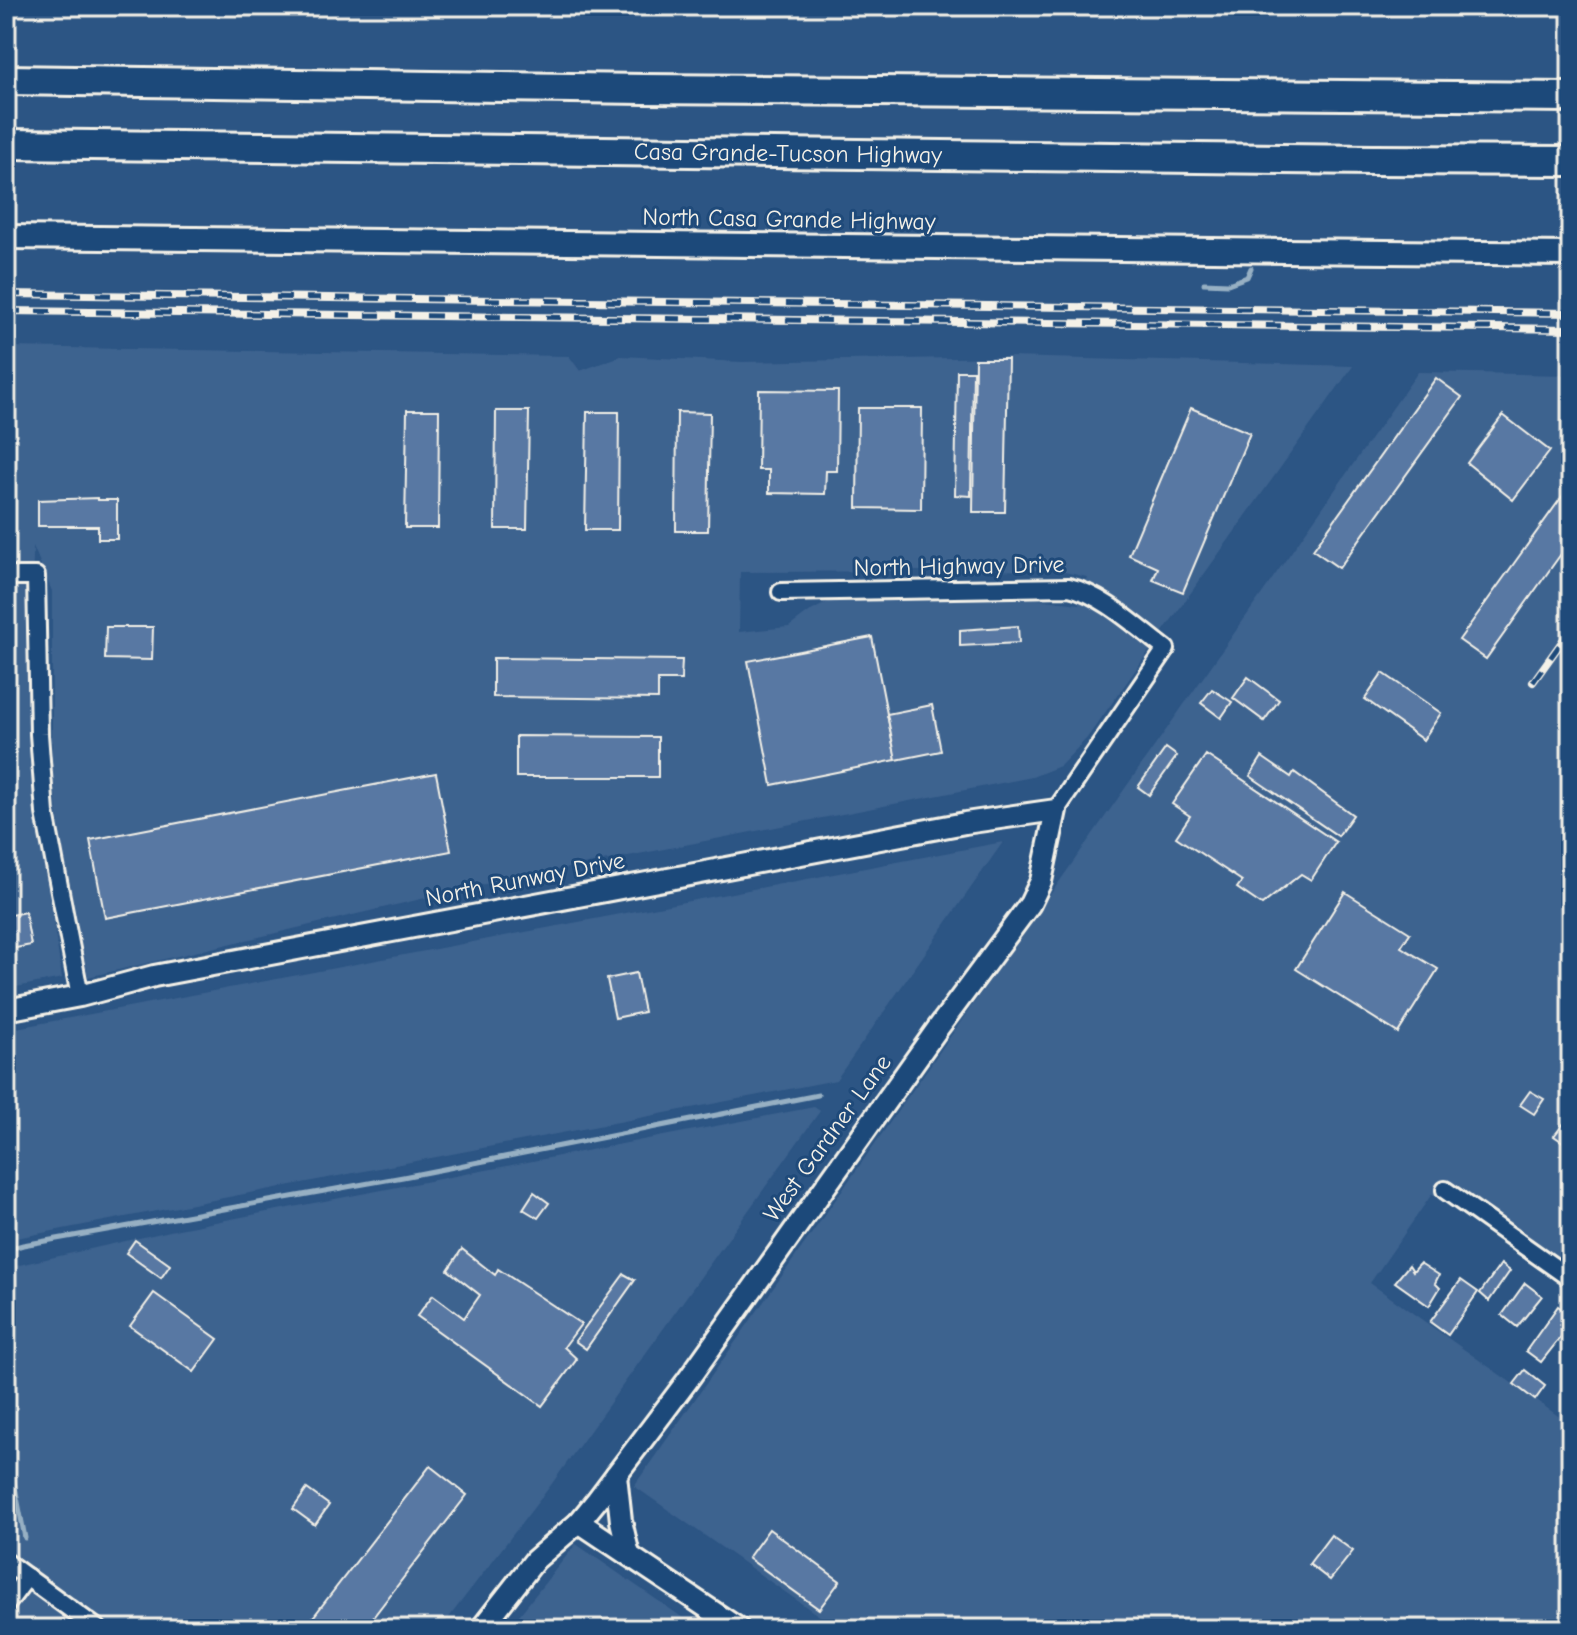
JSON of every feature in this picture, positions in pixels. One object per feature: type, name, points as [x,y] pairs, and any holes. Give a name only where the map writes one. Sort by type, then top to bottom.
[{"type":"highway","points":[[6,80],[1571,97]]},
{"type":"highway","name":"Casa Grande-Tucson Highway","points":[[6,144],[1571,161]]},
{"type":"main road","name":"North Casa Grande Highway","points":[[6,237],[1571,254]]},
{"type":"street","points":[[6,576],[36,576],[39,734],[45,813],[80,996]]},
{"type":"street","name":"North Highway Drive","points":[[781,592],[1069,587],[1085,591],[1166,649]]},
{"type":"street","name":"West Gardner Lane","points":[[481,1629],[535,1560],[579,1522],[616,1475],[1030,904],[1041,881],[1056,810],[1166,649]]},
{"type":"street","name":"North Runway Drive","points":[[6,1010],[80,996],[154,976],[965,823],[1056,810]]},
{"type":"street","points":[[1445,1190],[1571,1279]]},
{"type":"street","points":[[616,1475],[621,1521],[629,1555]]},
{"type":"street","points":[[579,1522],[739,1629]]},
{"type":"street","points":[[6,1562],[98,1629]]},
{"type":"street","points":[[6,1605],[27,1577]]},
{"type":"shaded area","points":[[6,347],[569,356],[580,371],[621,356],[741,362],[1008,357],[1353,366],[1087,738],[1060,766],[1032,777],[485,884],[88,977],[60,836],[52,766],[52,591],[33,546],[31,774],[62,978],[6,989]],"holes":[[[1056,570],[1087,577],[1079,604],[1037,599],[834,599],[789,627],[739,632],[740,572]]]},
{"type":"shaded area","points":[[1418,372],[1571,375],[1571,1290],[1432,1194],[1370,1283],[1571,1425],[1571,1629],[838,1629],[634,1486]]},
{"type":"shaded area","points":[[1003,842],[836,1080],[6,1240],[6,1030]]},
{"type":"shaded area","points":[[814,1107],[820,1111],[548,1489],[440,1629],[6,1629],[6,1268],[179,1229]]},
{"type":"shaded area","points":[[576,1544],[699,1629],[508,1629]]},
{"type":"building","points":[[975,359],[1008,359],[1005,512],[973,512]]},
{"type":"building","points":[[957,371],[973,371],[971,496],[955,495]]},
{"type":"building","points":[[1436,378],[1462,397],[1339,568],[1313,550]]},
{"type":"building","points":[[759,390],[838,391],[837,471],[826,471],[825,494],[769,493],[769,470],[758,470]]},
{"type":"building","points":[[858,408],[922,408],[921,509],[857,508]]},
{"type":"building","points":[[1191,408],[1250,433],[1183,592],[1153,580],[1158,568],[1129,555]]},
{"type":"building","points":[[407,410],[439,410],[438,528],[405,528]]},
{"type":"building","points":[[496,411],[529,411],[527,529],[495,529]]},
{"type":"building","points":[[587,412],[619,412],[618,530],[585,530]]},
{"type":"building","points":[[677,412],[710,413],[708,531],[676,531]]},
{"type":"building","points":[[1503,415],[1550,451],[1513,500],[1467,463]]},
{"type":"building","points":[[1571,484],[1571,540],[1486,659],[1459,640]]},
{"type":"building","points":[[38,500],[117,500],[117,539],[98,539],[98,526],[38,526]]},
{"type":"building","points":[[1018,626],[1019,643],[960,646],[960,630]]},
{"type":"building","points":[[106,627],[153,627],[152,660],[105,659]]},
{"type":"building","points":[[872,637],[896,760],[772,785],[748,661]]},
{"type":"building","points":[[493,658],[682,660],[681,680],[658,680],[658,699],[493,697]]},
{"type":"building","points":[[1383,673],[1441,713],[1423,740],[1365,699]]},
{"type":"building","points":[[1248,677],[1279,700],[1264,721],[1233,698]]},
{"type":"building","points":[[1212,689],[1232,702],[1221,718],[1201,703]]},
{"type":"building","points":[[932,705],[941,751],[896,760],[887,714]]},
{"type":"building","points":[[516,736],[658,737],[658,777],[516,777]]},
{"type":"building","points":[[1166,748],[1177,756],[1149,795],[1138,787]]},
{"type":"building","points":[[1206,755],[1336,842],[1311,880],[1301,874],[1262,905],[1237,888],[1242,881],[1176,837],[1190,816],[1172,804]]},
{"type":"building","points":[[1262,757],[1291,777],[1294,772],[1353,815],[1338,836],[1250,776]]},
{"type":"building","points":[[436,773],[451,851],[105,918],[90,840]]},
{"type":"building","points":[[1345,892],[1410,933],[1401,947],[1438,969],[1398,1033],[1296,969]]},
{"type":"building","points":[[25,912],[31,945],[6,950],[6,916]]},
{"type":"building","points":[[636,973],[644,1012],[615,1018],[607,979]]},
{"type":"building","points":[[1530,1091],[1544,1099],[1534,1114],[1520,1105]]},
{"type":"building","points":[[1564,1123],[1571,1128],[1571,1140],[1567,1145],[1554,1136]]},
{"type":"building","points":[[534,1192],[549,1203],[538,1218],[523,1209]]},
{"type":"building","points":[[135,1240],[170,1265],[161,1278],[126,1253]]},
{"type":"building","points":[[462,1249],[495,1275],[498,1269],[581,1324],[564,1347],[577,1359],[542,1406],[417,1316],[433,1295],[464,1318],[480,1295],[448,1270]]},
{"type":"building","points":[[1420,1263],[1439,1275],[1435,1283],[1440,1288],[1429,1306],[1395,1282],[1409,1265],[1413,1271]]},
{"type":"building","points":[[1501,1264],[1510,1271],[1489,1301],[1480,1293]]},
{"type":"building","points":[[624,1274],[635,1280],[586,1349],[575,1341]]},
{"type":"building","points":[[1461,1280],[1478,1292],[1448,1335],[1430,1322]]},
{"type":"building","points":[[1525,1283],[1542,1296],[1517,1327],[1502,1315]]},
{"type":"building","points":[[154,1293],[218,1339],[194,1372],[130,1326]]},
{"type":"building","points":[[1558,1306],[1569,1314],[1561,1325],[1567,1329],[1541,1362],[1526,1351]]},
{"type":"building","points":[[1525,1370],[1545,1386],[1535,1400],[1514,1384]]},
{"type":"building","points":[[430,1466],[467,1495],[364,1629],[304,1629]]},
{"type":"building","points":[[307,1489],[329,1505],[315,1525],[293,1509]]},
{"type":"building","points":[[9,1499],[14,1518],[9,1519],[6,1500]]},
{"type":"building","points":[[769,1529],[840,1581],[819,1609],[748,1558]]},
{"type":"building","points":[[1331,1535],[1353,1551],[1330,1580],[1309,1564]]},
{"type":"waterway","points":[[1204,283],[1228,284],[1247,277],[1251,268]]},
{"type":"waterway","points":[[6,1250],[403,1177],[818,1095]]},
{"type":"waterway","points":[[6,1441],[25,1538]]},
{"type":"railway","points":[[6,294],[1571,313]]},
{"type":"railway","points":[[6,311],[1571,329]]},
{"type":"railway","points":[[1533,682],[1571,629]]}]
